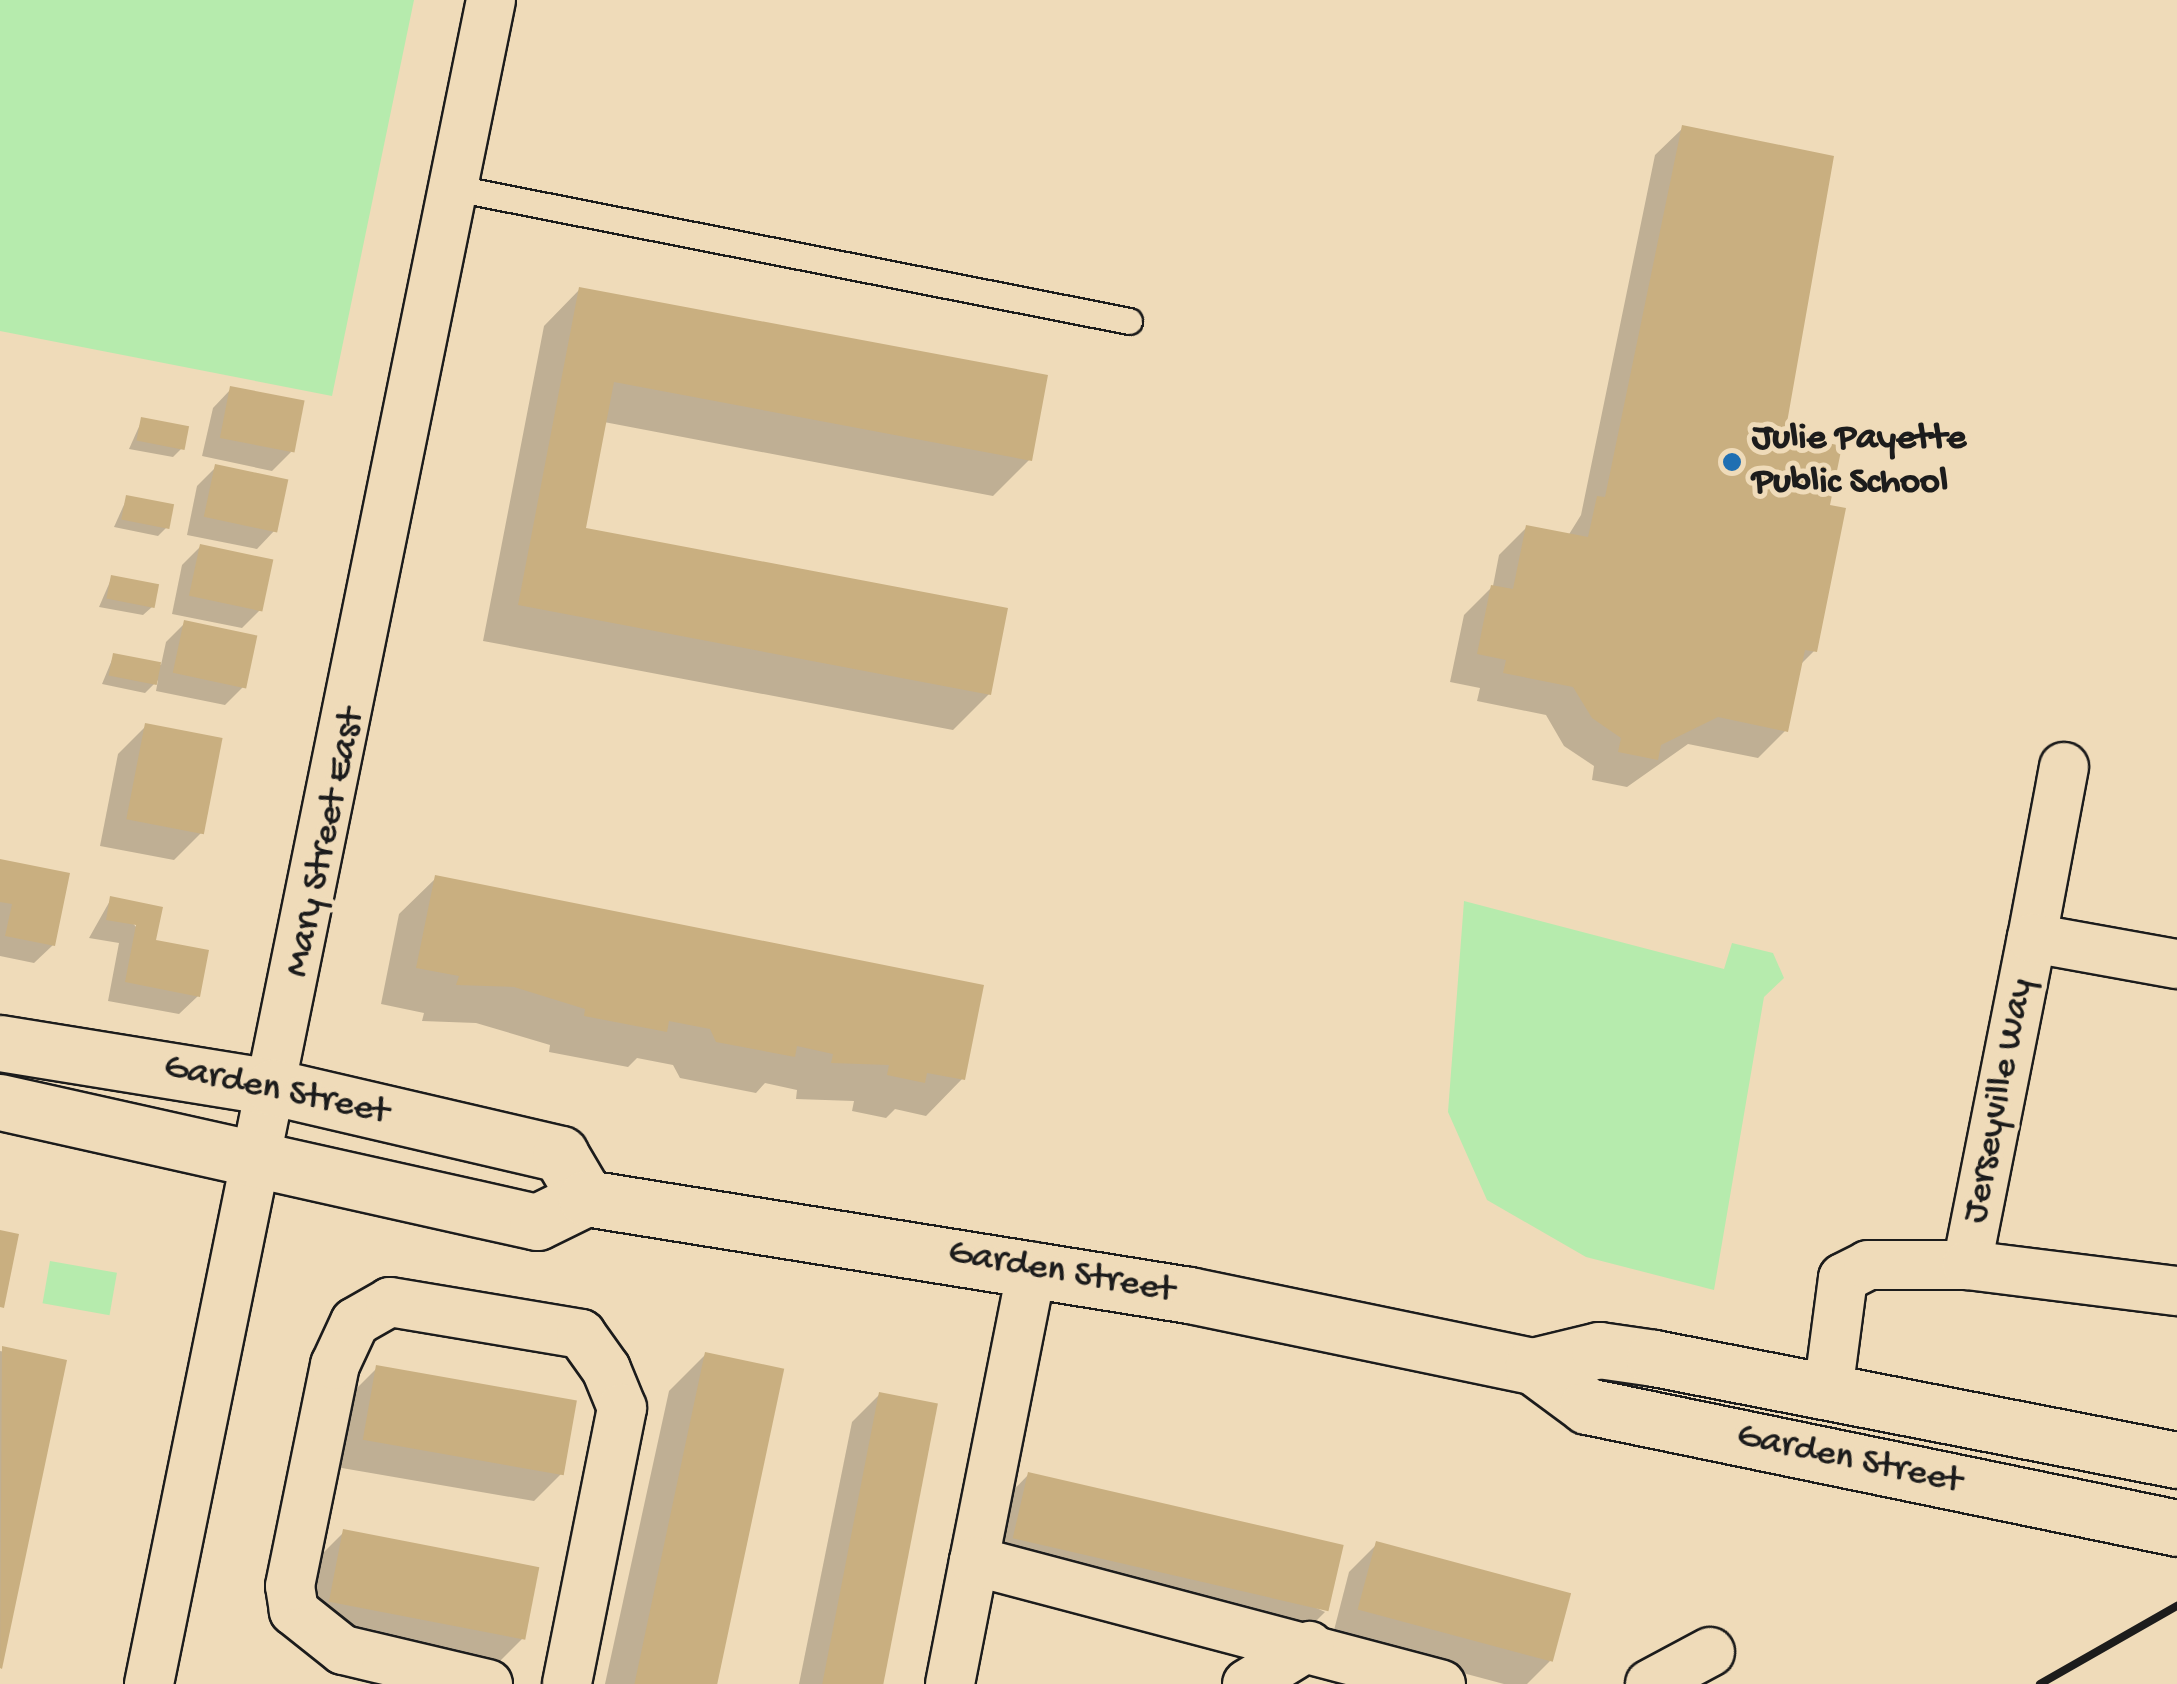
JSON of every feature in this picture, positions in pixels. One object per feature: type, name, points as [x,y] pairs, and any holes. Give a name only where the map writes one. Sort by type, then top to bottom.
[{"type":"street","name":"Mary Street East","points":[[150,1684],[492,0]]},
{"type":"street","name":"Jerseyville Way","points":[[1967,1265],[2064,767]]},
{"type":"street","name":"Jerseyville Way","points":[[2032,938],[2177,964]]},
{"type":"street","name":"Garden Street","points":[[0,1043],[273,1086],[560,1154],[586,1198]]},
{"type":"street","name":"Garden Street","points":[[0,1102],[537,1222],[586,1198],[1032,1266],[1533,1366],[1599,1350],[2177,1460]]},
{"type":"street","name":"Jerseyville Way","points":[[1828,1392],[1843,1278],[1868,1266],[1967,1265],[2177,1292]]},
{"type":"street","points":[[950,1684],[1032,1266]]},
{"type":"street","points":[[488,1684],[342,1650],[294,1612],[290,1586],[334,1365],[355,1322],[390,1302],[581,1334],[606,1370],[622,1408],[567,1684]]},
{"type":"street","name":"Garden Street","points":[[1533,1366],[1587,1406],[2177,1528]]},
{"type":"street","points":[[1733,1436],[1801,1421],[1828,1392]]},
{"type":"street","points":[[974,1561],[1309,1646],[1440,1684]]},
{"type":"street","points":[[1247,1684],[1309,1646]]},
{"type":"street","points":[[1650,1684],[1710,1652]]},
{"type":"lane","points":[[454,188],[1130,321]]},
{"type":"green space","points":[[0,0],[414,0],[332,396],[0,331]]},
{"type":"green space","points":[[1464,901],[1724,969],[1732,943],[1773,953],[1784,978],[1764,997],[1714,1290],[1586,1257],[1487,1200],[1448,1112]]},
{"type":"green space","points":[[50,1261],[117,1273],[110,1315],[43,1303]]},
{"type":"building","points":[[1682,125],[1834,156],[1785,434],[1842,446],[1830,505],[1846,508],[1817,652],[1805,650],[1788,732],[1718,717],[1661,745],[1658,760],[1618,752],[1621,738],[1592,718],[1573,687],[1503,673],[1506,660],[1477,654],[1491,585],[1513,589],[1526,525],[1588,537],[1597,496],[1605,497]]},
{"type":"building","points":[[579,287],[1048,375],[1032,461],[614,382],[586,528],[1008,608],[991,695],[518,605]]},
{"type":"building","points":[[230,386],[305,401],[294,453],[220,438]]},
{"type":"building","points":[[141,417],[189,426],[185,450],[136,441]]},
{"type":"building","points":[[215,464],[288,480],[277,532],[204,517]]},
{"type":"building","points":[[126,495],[174,504],[169,529],[121,520]]},
{"type":"building","points":[[200,544],[273,560],[262,611],[189,596]]},
{"type":"building","points":[[111,575],[159,584],[155,608],[106,599]]},
{"type":"building","points":[[184,620],[257,636],[246,688],[173,673]]},
{"type":"building","points":[[113,653],[161,662],[157,685],[109,676]]},
{"type":"building","points":[[145,723],[223,738],[204,834],[126,819]]},
{"type":"building","points":[[0,859],[70,873],[55,946],[5,936],[12,904],[0,902]]},
{"type":"building","points":[[435,875],[984,985],[965,1080],[927,1073],[925,1083],[887,1075],[889,1065],[831,1063],[833,1054],[797,1046],[795,1057],[716,1042],[710,1029],[669,1021],[667,1032],[584,1016],[585,1009],[514,987],[456,985],[459,976],[416,968]]},
{"type":"building","points":[[110,896],[163,907],[156,940],[209,950],[200,997],[125,982],[136,925],[106,920]]},
{"type":"building","points":[[0,1230],[19,1234],[4,1308],[0,1307]]},
{"type":"building","points":[[2,1346],[67,1360],[2,1669],[0,1668]]},
{"type":"building","points":[[705,1352],[784,1369],[717,1684],[634,1684]]},
{"type":"building","points":[[376,1365],[577,1400],[564,1475],[363,1440]]},
{"type":"building","points":[[879,1392],[938,1403],[883,1684],[822,1684]]},
{"type":"building","points":[[1028,1472],[1344,1545],[1328,1611],[1013,1538]]},
{"type":"building","points":[[343,1529],[539,1567],[525,1640],[329,1602]]},
{"type":"building","points":[[1376,1541],[1571,1593],[1553,1662],[1358,1610]]},
{"type":"railway","points":[[2040,1684],[2177,1606]]},
{"type":"place","name":"Julie Payette Public School","points":[[1732,462]]}]
